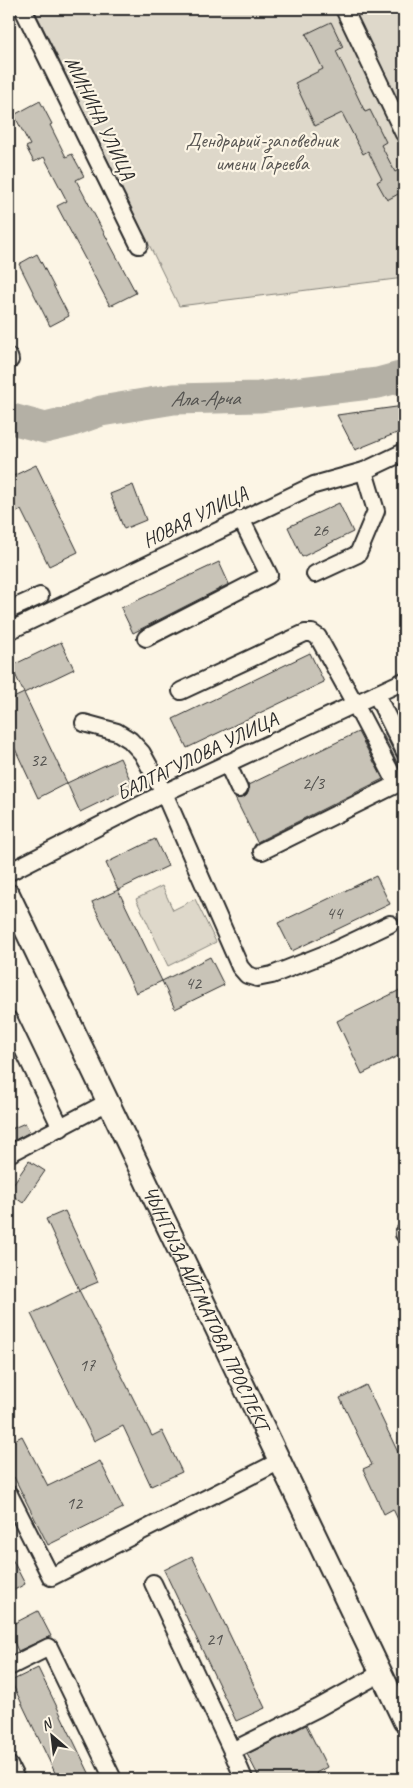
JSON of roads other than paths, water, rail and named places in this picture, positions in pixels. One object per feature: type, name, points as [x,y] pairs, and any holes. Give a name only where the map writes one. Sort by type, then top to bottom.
[{"type":"main road","name":"ЧЫНГЫЗА АЙТМАТОВА ПРОСПЕКТ","points":[[9,895],[404,1721]]},
{"type":"street","name":"МИНИНА УЛИЦА","points":[[23,9],[139,245]]},
{"type":"street","points":[[344,9],[404,134]]},
{"type":"street","name":"НОВАЯ УЛИЦА","points":[[9,631],[314,485],[364,471],[404,452]]},
{"type":"street","points":[[314,574],[358,554],[376,510],[364,471]]},
{"type":"street","points":[[146,638],[269,575],[240,519]]},
{"type":"street","points":[[9,610],[40,596]]},
{"type":"street","points":[[182,691],[305,633],[312,633],[318,637],[397,784],[262,851]]},
{"type":"street","name":"БАЛТАГУЛОВА УЛИЦА","points":[[9,872],[164,793],[404,681]]},
{"type":"street","points":[[376,694],[404,750]]},
{"type":"street","points":[[84,723],[117,732],[130,740],[142,752],[164,793],[240,967],[248,975],[257,978],[272,975],[335,950],[390,924]]},
{"type":"street","points":[[227,763],[239,789]]},
{"type":"street","points":[[9,1020],[61,1128]]},
{"type":"street","points":[[9,1154],[108,1102]]},
{"type":"street","points":[[9,1494],[51,1577],[280,1461]]},
{"type":"street","points":[[153,1583],[244,1779]]},
{"type":"street","points":[[9,1667],[49,1647],[113,1779]]},
{"type":"street","points":[[232,1751],[318,1708],[381,1673]]},
{"type":"street","points":[[9,1765],[16,1779]]},
{"type":"waterway","name":"Ала-Арча","points":[[9,420],[12,419],[45,428],[70,422],[101,411],[174,399],[259,397],[378,383],[404,376]]},
{"type":"park label","name":"Дендрарий-заповедник имени Гареева","points":[[262,152]]}]
